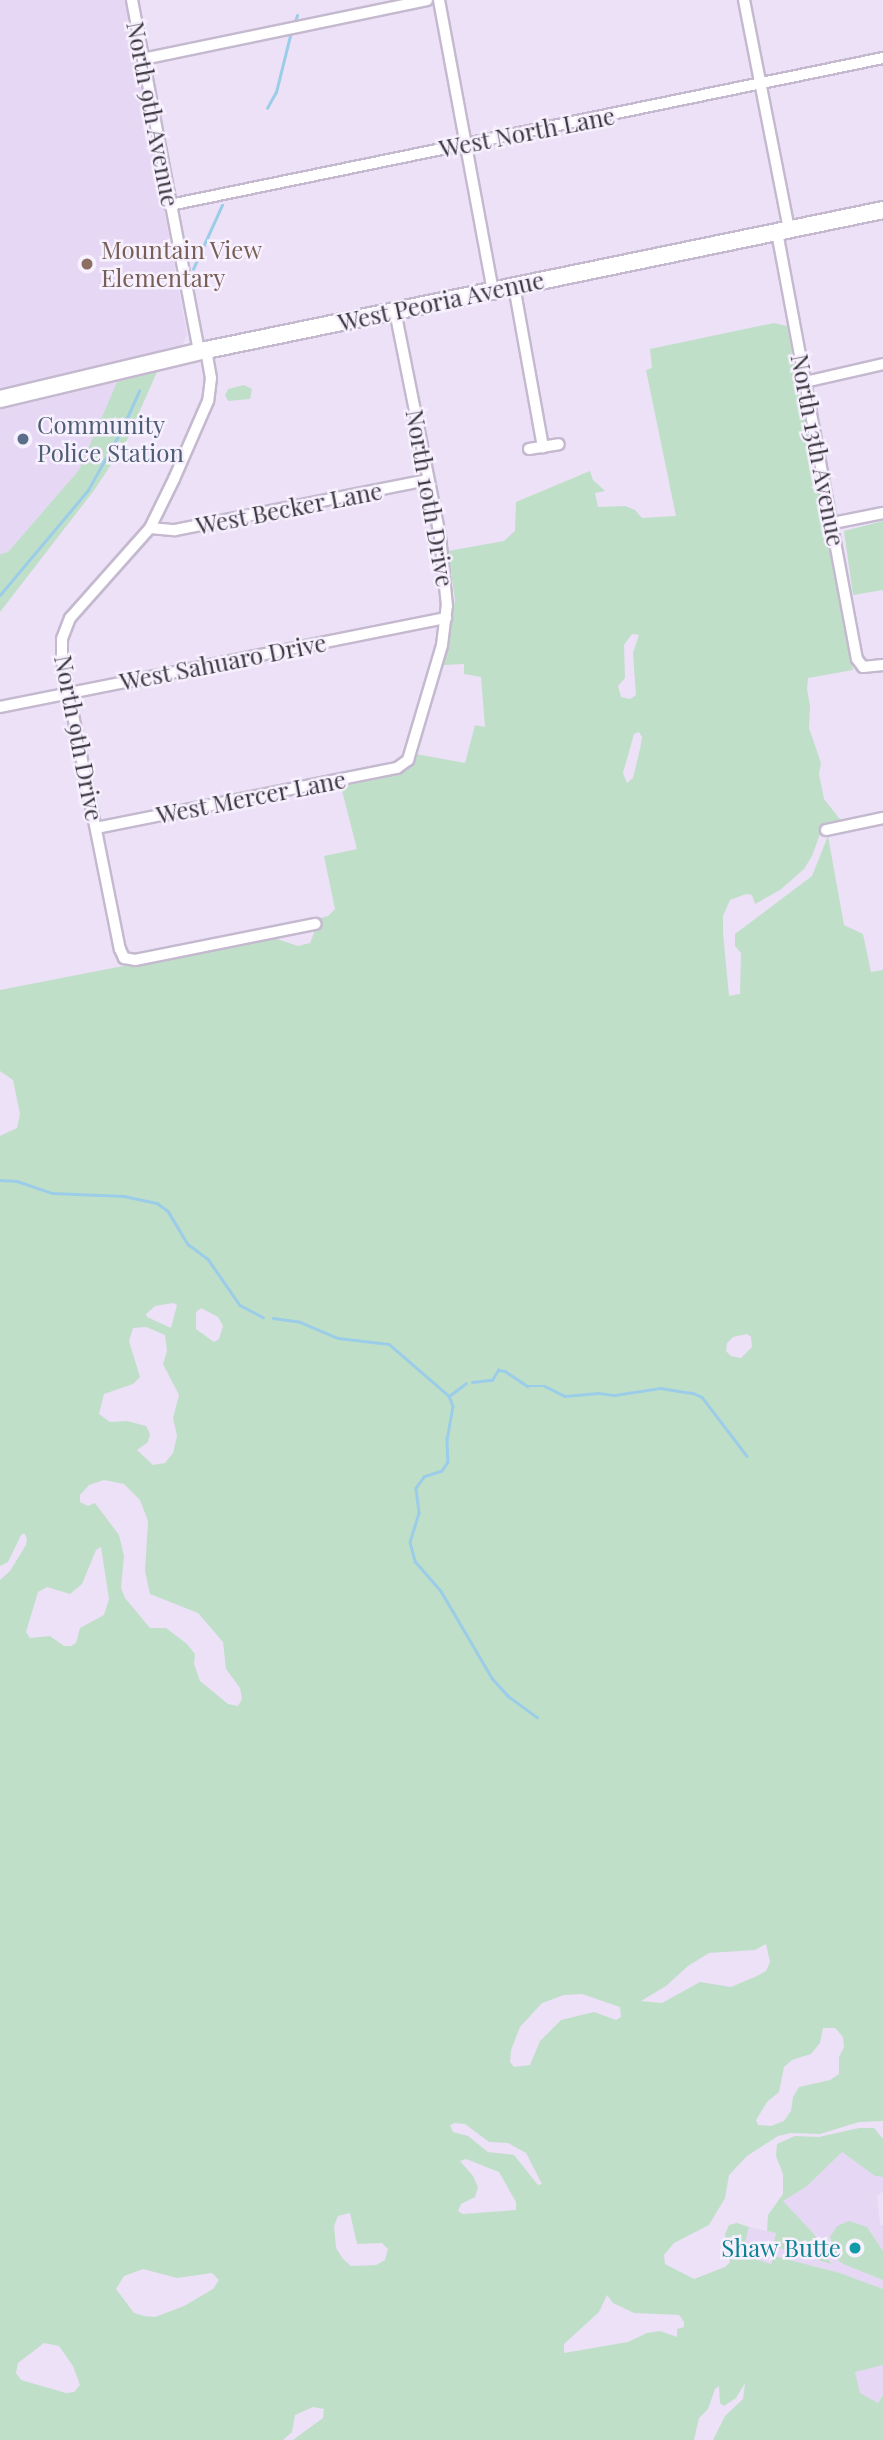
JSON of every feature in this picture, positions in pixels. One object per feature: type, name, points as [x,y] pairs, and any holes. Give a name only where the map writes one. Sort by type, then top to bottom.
[{"type":"main road","name":"West Peoria Avenue","points":[[0,400],[202,351],[883,210]]},
{"type":"street","name":"North 9th Avenue","points":[[132,0],[170,205],[202,351]]},
{"type":"street","points":[[143,59],[427,0]]},
{"type":"street","points":[[439,0],[493,290]]},
{"type":"street","name":"North 13th Avenue","points":[[744,0],[761,84],[805,382],[857,659],[863,667],[883,665]]},
{"type":"street","name":"West North Lane","points":[[170,205],[883,58]]},
{"type":"street","points":[[514,286],[543,447]]},
{"type":"street","name":"North 10th Drive","points":[[395,311],[445,562],[446,618],[435,670],[405,765]]},
{"type":"street","name":"North 9th Drive","points":[[202,351],[211,378],[208,401],[150,528],[65,628],[61,650],[96,828],[124,958],[135,960],[315,924]]},
{"type":"street","points":[[805,382],[883,364]]},
{"type":"street","points":[[529,449],[559,444]]},
{"type":"street","name":"West Becker Lane","points":[[150,528],[175,530],[428,480]]},
{"type":"street","points":[[833,523],[883,513]]},
{"type":"street","name":"West Sahuaro Drive","points":[[0,707],[446,618]]},
{"type":"street","name":"West Mercer Lane","points":[[96,828],[405,765]]},
{"type":"street","points":[[826,830],[883,818]]},
{"type":"shaded area","name":"Mountain View Elementary","points":[[0,0],[125,0],[187,334],[182,346],[0,391]]},
{"type":"shaded area","points":[[117,382],[79,470],[8,552],[0,554],[0,410]]},
{"type":"shaded area","points":[[842,2152],[875,2176],[883,2177],[883,2191],[877,2196],[880,2225],[883,2225],[883,2251],[867,2227],[830,2237],[830,2245],[843,2264],[883,2280],[883,2289],[840,2273],[774,2256],[771,2264],[742,2255],[749,2227],[776,2233],[773,2246],[814,2234],[782,2201],[807,2186]]},
{"type":"shaded area","points":[[883,2365],[883,2395],[878,2403],[859,2393],[855,2371]]},
{"type":"green space","points":[[774,323],[787,326],[853,670],[808,678],[807,689],[810,706],[809,728],[821,763],[819,774],[824,799],[843,823],[821,831],[804,869],[780,890],[755,904],[752,895],[746,894],[730,900],[723,916],[729,996],[740,994],[741,953],[735,946],[735,934],[812,876],[828,836],[844,925],[863,934],[871,972],[883,970],[883,2121],[859,2122],[820,2134],[791,2133],[778,2136],[747,2156],[729,2175],[725,2198],[709,2225],[674,2243],[664,2255],[665,2264],[694,2279],[725,2267],[730,2262],[725,2234],[729,2225],[737,2223],[749,2227],[742,2255],[771,2264],[774,2256],[840,2273],[883,2289],[883,2365],[855,2372],[860,2393],[878,2403],[883,2395],[883,2440],[713,2440],[725,2416],[743,2399],[745,2383],[736,2398],[724,2406],[720,2403],[719,2386],[715,2389],[708,2409],[699,2418],[694,2440],[293,2440],[323,2418],[324,2409],[313,2407],[295,2415],[292,2432],[283,2440],[0,2440],[0,1580],[10,1571],[26,1545],[27,1538],[24,1533],[21,1535],[8,1562],[0,1566],[0,1136],[17,1128],[20,1114],[13,1080],[0,1071],[0,990],[271,937],[298,946],[310,943],[316,928],[314,920],[328,916],[335,909],[324,856],[357,849],[341,787],[407,771],[416,754],[465,763],[475,725],[485,727],[481,677],[464,674],[464,664],[443,665],[455,600],[448,551],[504,541],[515,531],[516,502],[590,471],[593,480],[605,491],[595,493],[598,507],[625,506],[635,510],[642,518],[676,516],[646,370],[652,368],[650,349]],"holes":[[[632,634],[639,635],[633,653],[636,695],[630,699],[621,697],[618,686],[625,678],[624,645]],[[639,732],[642,737],[640,749],[633,778],[627,783],[623,773],[634,734]],[[173,1303],[177,1305],[171,1328],[147,1317],[146,1314],[155,1306]],[[201,1308],[218,1317],[223,1326],[219,1339],[214,1342],[196,1329],[196,1312]],[[146,1327],[165,1335],[167,1351],[163,1364],[179,1395],[173,1418],[177,1436],[173,1453],[165,1463],[153,1465],[137,1450],[148,1442],[150,1434],[146,1426],[127,1421],[110,1422],[99,1414],[104,1394],[133,1384],[140,1377],[129,1341],[133,1328]],[[747,1334],[751,1337],[752,1347],[741,1358],[731,1356],[726,1351],[727,1343],[733,1337]],[[104,1480],[124,1484],[140,1500],[148,1521],[145,1571],[150,1594],[198,1613],[223,1642],[226,1669],[240,1688],[242,1699],[238,1706],[228,1704],[200,1681],[194,1664],[195,1654],[187,1644],[166,1628],[150,1628],[125,1598],[121,1588],[124,1556],[119,1535],[95,1503],[88,1506],[80,1502],[80,1495],[89,1485]],[[101,1547],[109,1599],[104,1615],[80,1628],[76,1643],[71,1646],[64,1646],[50,1636],[30,1638],[26,1632],[38,1592],[47,1587],[70,1594],[82,1584],[96,1550]],[[766,1944],[770,1962],[766,1971],[731,1987],[700,1982],[662,2003],[641,2001],[666,1986],[688,1966],[709,1953],[755,1950]],[[582,1994],[620,2007],[621,2017],[616,2020],[594,2012],[561,2020],[540,2041],[530,2065],[514,2067],[510,2062],[511,2050],[520,2027],[542,2003],[564,1995]],[[823,2028],[835,2028],[843,2037],[839,2074],[830,2080],[799,2087],[793,2097],[791,2111],[784,2121],[771,2126],[758,2125],[756,2120],[767,2102],[779,2092],[784,2067],[792,2060],[811,2054],[820,2043]],[[465,2124],[489,2142],[508,2143],[526,2153],[542,2184],[538,2185],[514,2155],[488,2152],[468,2136],[453,2132],[450,2125]],[[466,2159],[499,2172],[516,2202],[516,2210],[463,2214],[458,2211],[461,2204],[475,2197],[478,2187],[473,2176],[460,2161]],[[350,2213],[357,2244],[382,2243],[388,2249],[385,2260],[376,2265],[351,2266],[336,2248],[334,2226],[338,2216]],[[143,2269],[177,2278],[212,2273],[219,2280],[213,2289],[184,2306],[155,2317],[134,2313],[116,2289],[124,2276]],[[607,2295],[613,2303],[634,2313],[679,2315],[684,2322],[684,2327],[677,2329],[677,2337],[660,2331],[647,2333],[628,2342],[564,2353],[564,2344],[599,2312]],[[44,2343],[59,2346],[73,2366],[80,2385],[74,2392],[66,2393],[21,2380],[16,2373],[18,2363]]]},
{"type":"green space","points":[[157,372],[126,442],[95,489],[0,612],[0,554],[8,552],[79,470],[117,382]]},
{"type":"green space","points":[[244,385],[252,389],[250,399],[228,401],[225,395],[228,389]]},
{"type":"green space","points":[[883,521],[883,590],[853,595],[844,531]]},
{"type":"green space","points":[[859,2128],[874,2128],[883,2139],[883,2177],[875,2176],[842,2152],[807,2186],[783,2201],[814,2234],[831,2264],[773,2246],[776,2233],[767,2231],[768,2215],[783,2194],[783,2174],[776,2156],[777,2144],[795,2136],[819,2137]]},
{"type":"green space","points":[[849,2221],[867,2227],[883,2251],[883,2280],[843,2264],[836,2258],[830,2237],[837,2226]]},
{"type":"waterway","points":[[294,25],[297,15]]},
{"type":"waterway","points":[[267,108],[276,92],[291,32]]},
{"type":"waterway","points":[[193,269],[222,205]]},
{"type":"waterway","points":[[0,595],[88,490],[122,429],[139,391]]},
{"type":"waterway","points":[[0,1180],[17,1181],[52,1193],[124,1196],[157,1203],[168,1211],[188,1244],[208,1259],[240,1305],[263,1317]]},
{"type":"waterway","points":[[273,1318],[300,1322],[338,1338],[389,1344],[449,1396],[453,1406],[447,1439],[448,1462],[442,1471],[424,1477],[416,1488],[419,1513],[410,1542],[415,1561],[441,1591],[492,1678],[508,1696],[537,1717]]},
{"type":"waterway","points":[[472,1382],[492,1380],[498,1370],[505,1371],[527,1386],[545,1386],[565,1396],[598,1393],[615,1395],[660,1388],[693,1393],[702,1397],[747,1456]]},
{"type":"waterway","points":[[449,1396],[466,1383]]},
{"type":"place","name":"Mountain View Elementary","points":[[87,264]]},
{"type":"place","name":"Community Police Station","points":[[23,439]]},
{"type":"place","name":"Shaw Butte","points":[[855,2248]]}]
